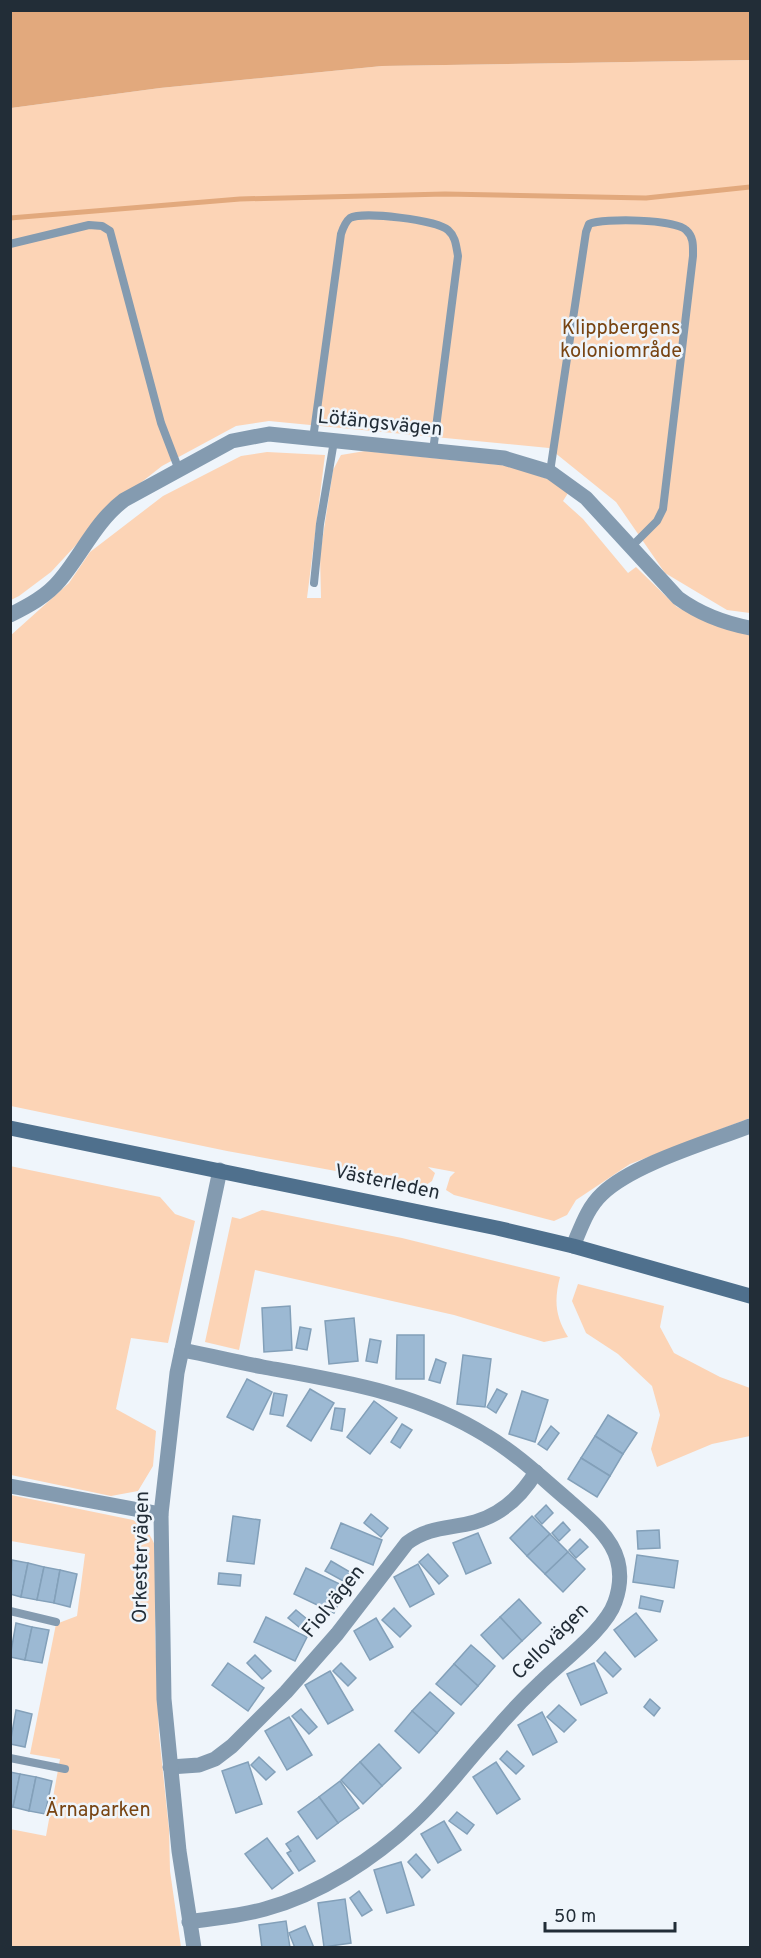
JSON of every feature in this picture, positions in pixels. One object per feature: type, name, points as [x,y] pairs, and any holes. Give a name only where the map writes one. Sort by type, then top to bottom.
[{"type":"main road","name":"Västerleden","points":[[10,1128],[410,1209],[573,1246],[750,1296]]},
{"type":"street","name":"Lötängsvägen","points":[[10,615],[30,605],[59,582],[112,509],[124,500],[232,441],[269,434],[504,458],[550,472],[586,498],[678,598],[692,608],[724,621],[750,628]]},
{"type":"street","points":[[573,1246],[592,1205],[611,1186],[637,1171],[750,1126]]},
{"type":"street","name":"Orkestervägen","points":[[194,1947],[170,1767],[164,1699],[161,1514],[177,1373],[220,1170]]},
{"type":"street","name":"Cellovägen","points":[[182,1350],[346,1382],[389,1392],[436,1409],[485,1435],[536,1472],[596,1525],[607,1538],[619,1567],[619,1589],[615,1605],[608,1616],[531,1691],[423,1812],[380,1849],[349,1870],[297,1897],[266,1909],[189,1922]]},
{"type":"street","name":"Fiolvägen","points":[[170,1767],[199,1765],[215,1759],[232,1746],[286,1692],[337,1634],[408,1543],[416,1536],[437,1528],[475,1522],[494,1514],[521,1493],[536,1472]]},
{"type":"street","points":[[10,1486],[161,1514]]},
{"type":"lane","points":[[313,439],[340,234],[344,225],[351,218],[364,215],[436,224],[449,231],[455,238],[458,256],[433,451]]},
{"type":"lane","points":[[550,472],[589,224],[598,220],[636,221],[678,225],[686,229],[693,240],[693,256],[663,509],[657,522],[631,547]]},
{"type":"lane","points":[[10,244],[89,225],[102,226],[110,231],[161,423],[179,470]]},
{"type":"lane","points":[[314,583],[320,524],[334,441]]},
{"type":"lane","points":[[10,1611],[56,1622]]},
{"type":"lane","points":[[10,1758],[65,1769]]},
{"type":"green space","name":"Klippbergens koloniområde","points":[[750,60],[750,613],[727,610],[665,573],[616,502],[549,448],[269,421],[236,426],[162,466],[115,503],[51,572],[11,600],[11,108],[160,88],[382,66]]},
{"type":"green space","points":[[365,451],[511,466],[553,481],[570,490],[563,501],[583,519],[628,573],[636,567],[677,607],[712,624],[750,632],[750,1118],[630,1164],[576,1200],[567,1215],[554,1221],[454,1195],[446,1190],[450,1177],[455,1172],[428,1167],[435,1173],[432,1181],[423,1187],[227,1151],[11,1106],[10,636],[69,583],[90,552],[163,496],[241,456],[267,452],[325,455],[307,598],[321,598],[320,555],[333,470],[341,455]]},
{"type":"green space","points":[[10,1166],[160,1197],[175,1214],[195,1221],[168,1343],[131,1338],[116,1409],[156,1431],[153,1466],[138,1491],[111,1496],[11,1475]]},
{"type":"green space","points":[[262,1210],[402,1238],[560,1277],[557,1308],[560,1322],[568,1337],[544,1342],[454,1315],[255,1270],[239,1350],[205,1342],[232,1217],[240,1219]]},
{"type":"green space","points":[[578,1284],[664,1306],[660,1327],[674,1353],[720,1377],[750,1388],[750,1436],[712,1444],[657,1467],[651,1449],[660,1415],[652,1386],[618,1354],[586,1333],[572,1301]]},
{"type":"green space","name":"Ärnaparken","points":[[11,1495],[133,1520],[148,1533],[157,1551],[155,1631],[159,1735],[169,1829],[170,1871],[181,1947],[11,1947],[10,1829],[46,1836],[60,1759],[30,1754],[56,1624],[77,1616],[85,1554],[11,1541]]},
{"type":"shaded area","points":[[11,10],[750,11],[750,60],[382,66],[160,88],[11,108]]},
{"type":"building","points":[[290,1306],[292,1350],[264,1352],[262,1308]]},
{"type":"building","points":[[354,1318],[358,1361],[329,1364],[325,1321]]},
{"type":"building","points":[[300,1327],[311,1329],[307,1350],[296,1348]]},
{"type":"building","points":[[397,1335],[424,1335],[424,1379],[396,1379]]},
{"type":"building","points":[[370,1339],[381,1341],[377,1363],[366,1361]]},
{"type":"building","points":[[463,1355],[491,1359],[485,1407],[457,1404]]},
{"type":"building","points":[[436,1359],[446,1363],[440,1383],[429,1380]]},
{"type":"building","points":[[247,1379],[272,1392],[253,1430],[227,1417]]},
{"type":"building","points":[[310,1389],[334,1403],[311,1441],[287,1426]]},
{"type":"building","points":[[497,1389],[507,1394],[496,1413],[487,1407]]},
{"type":"building","points":[[522,1391],[548,1400],[535,1442],[509,1434]]},
{"type":"building","points":[[274,1393],[287,1395],[283,1416],[270,1414]]},
{"type":"building","points":[[374,1401],[397,1418],[370,1454],[347,1437]]},
{"type":"building","points":[[335,1408],[345,1409],[342,1431],[331,1429]]},
{"type":"building","points":[[608,1415],[637,1433],[623,1454],[595,1436]]},
{"type":"building","points":[[402,1424],[412,1430],[400,1448],[391,1442]]},
{"type":"building","points":[[551,1426],[559,1433],[547,1450],[538,1444]]},
{"type":"building","points":[[595,1436],[623,1454],[610,1476],[581,1458]]},
{"type":"building","points":[[581,1458],[610,1476],[597,1497],[568,1479]]},
{"type":"building","points":[[546,1505],[553,1513],[542,1524],[535,1516]]},
{"type":"building","points":[[371,1514],[388,1528],[381,1537],[364,1523]]},
{"type":"building","points":[[233,1516],[260,1520],[254,1564],[227,1561]]},
{"type":"building","points":[[532,1516],[550,1534],[527,1556],[510,1538]]},
{"type":"building","points":[[563,1522],[570,1530],[559,1541],[552,1533]]},
{"type":"building","points":[[341,1523],[382,1540],[373,1565],[331,1548]]},
{"type":"building","points":[[659,1530],[660,1548],[638,1549],[637,1531]]},
{"type":"building","points":[[478,1533],[491,1563],[466,1574],[453,1543]]},
{"type":"building","points":[[550,1534],[568,1552],[545,1574],[527,1556]]},
{"type":"building","points":[[580,1539],[588,1547],[576,1558],[569,1550]]},
{"type":"building","points":[[568,1552],[585,1569],[563,1592],[545,1574]]},
{"type":"building","points":[[428,1554],[448,1576],[439,1584],[419,1562]]},
{"type":"building","points":[[637,1555],[678,1561],[674,1588],[633,1582]]},
{"type":"building","points":[[12,1560],[28,1563],[21,1597],[10,1594]]},
{"type":"building","points":[[331,1561],[350,1572],[345,1582],[325,1571]]},
{"type":"building","points":[[28,1563],[44,1567],[37,1600],[21,1597]]},
{"type":"building","points":[[418,1564],[434,1594],[410,1607],[394,1577]]},
{"type":"building","points":[[44,1567],[60,1570],[54,1603],[37,1600]]},
{"type":"building","points":[[306,1568],[346,1587],[334,1613],[294,1594]]},
{"type":"building","points":[[60,1570],[77,1574],[70,1607],[54,1603]]},
{"type":"building","points":[[219,1573],[241,1575],[240,1586],[218,1584]]},
{"type":"building","points":[[641,1596],[663,1601],[660,1612],[639,1608]]},
{"type":"building","points":[[519,1599],[541,1623],[522,1641],[500,1617]]},
{"type":"building","points":[[394,1608],[411,1626],[400,1637],[382,1620]]},
{"type":"building","points":[[296,1610],[313,1624],[305,1632],[288,1618]]},
{"type":"building","points":[[636,1613],[657,1640],[635,1657],[614,1630]]},
{"type":"building","points":[[266,1617],[307,1637],[295,1661],[254,1642]]},
{"type":"building","points":[[500,1617],[522,1641],[503,1659],[481,1635]]},
{"type":"building","points":[[376,1618],[393,1647],[370,1660],[354,1631]]},
{"type":"building","points":[[16,1623],[32,1627],[25,1660],[10,1657]]},
{"type":"building","points":[[32,1627],[49,1630],[42,1663],[25,1660]]},
{"type":"building","points":[[471,1645],[495,1666],[478,1686],[454,1664]]},
{"type":"building","points":[[605,1652],[621,1669],[613,1677],[597,1661]]},
{"type":"building","points":[[255,1655],[271,1671],[262,1679],[247,1663]]},
{"type":"building","points":[[228,1663],[264,1688],[248,1711],[212,1685]]},
{"type":"building","points":[[341,1663],[356,1678],[348,1686],[333,1671]]},
{"type":"building","points":[[594,1663],[607,1693],[581,1705],[567,1674]]},
{"type":"building","points":[[454,1664],[478,1686],[461,1705],[436,1684]]},
{"type":"building","points":[[330,1671],[353,1710],[328,1724],[305,1685]]},
{"type":"building","points":[[430,1692],[454,1713],[437,1733],[412,1711]]},
{"type":"building","points":[[650,1699],[660,1708],[654,1716],[644,1707]]},
{"type":"building","points":[[559,1705],[576,1720],[564,1732],[547,1717]]},
{"type":"building","points":[[301,1709],[317,1727],[309,1734],[292,1716]]},
{"type":"building","points":[[16,1710],[32,1714],[25,1747],[10,1744]]},
{"type":"building","points":[[412,1711],[437,1733],[419,1753],[395,1731]]},
{"type":"building","points":[[542,1712],[557,1742],[533,1755],[518,1725]]},
{"type":"building","points":[[289,1717],[312,1755],[287,1770],[265,1731]]},
{"type":"building","points":[[379,1744],[401,1768],[382,1786],[360,1762]]},
{"type":"building","points":[[507,1751],[524,1766],[516,1774],[500,1759]]},
{"type":"building","points":[[259,1757],[275,1772],[266,1780],[251,1765]]},
{"type":"building","points":[[248,1762],[262,1804],[236,1813],[222,1771]]},
{"type":"building","points":[[360,1762],[382,1786],[363,1804],[341,1780]]},
{"type":"building","points":[[496,1762],[520,1799],[497,1814],[473,1777]]},
{"type":"building","points":[[10,1772],[20,1774],[13,1807],[10,1807]]},
{"type":"building","points":[[20,1774],[36,1777],[29,1811],[13,1807]]},
{"type":"building","points":[[36,1777],[52,1781],[45,1814],[29,1811]]},
{"type":"building","points":[[340,1781],[359,1808],[338,1823],[319,1797]]},
{"type":"building","points":[[319,1797],[338,1823],[317,1839],[298,1812]]},
{"type":"building","points":[[457,1812],[474,1825],[467,1834],[449,1821]]},
{"type":"building","points":[[444,1821],[461,1850],[438,1863],[421,1834]]},
{"type":"building","points":[[298,1836],[315,1861],[299,1871],[287,1853],[291,1851],[286,1844]]},
{"type":"building","points":[[267,1838],[293,1873],[272,1889],[245,1854]]},
{"type":"building","points":[[416,1854],[430,1870],[422,1878],[408,1862]]},
{"type":"building","points":[[401,1862],[414,1905],[387,1913],[374,1870]]},
{"type":"building","points":[[359,1891],[372,1910],[362,1916],[350,1898]]},
{"type":"building","points":[[345,1899],[351,1943],[324,1947],[318,1903]]},
{"type":"building","points":[[286,1921],[290,1948],[262,1948],[259,1925]]},
{"type":"building","points":[[305,1926],[314,1948],[295,1948],[289,1933]]},
{"type":"waterway","points":[[10,218],[240,199],[445,194],[646,198],[750,187]]}]
